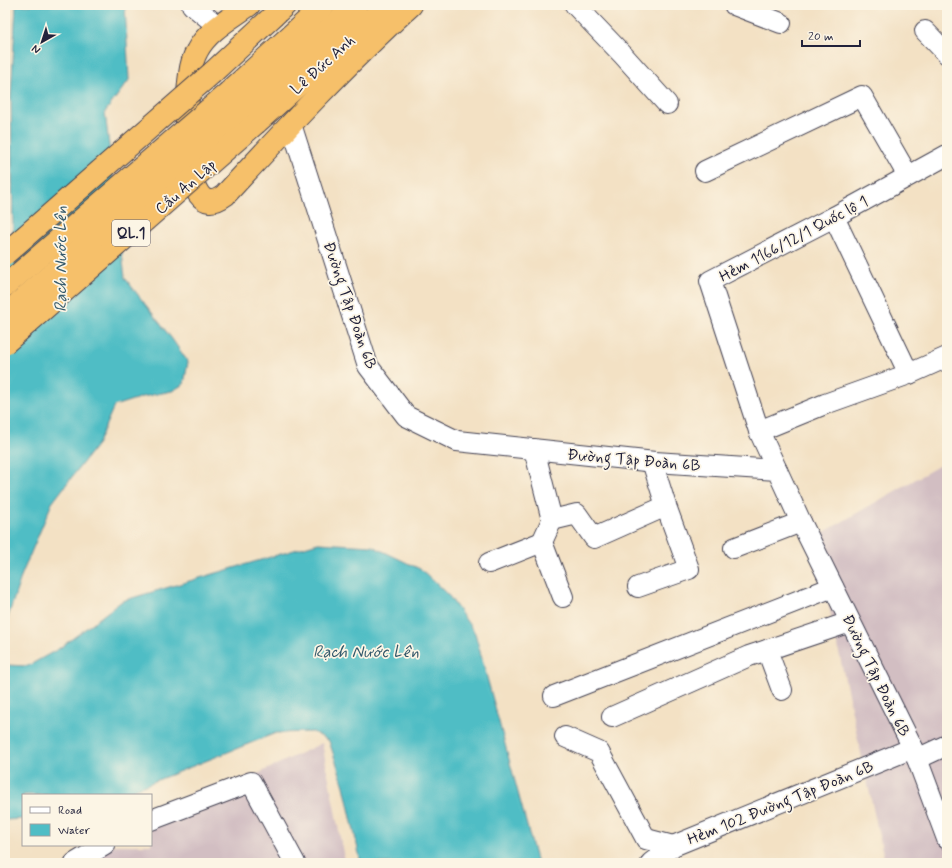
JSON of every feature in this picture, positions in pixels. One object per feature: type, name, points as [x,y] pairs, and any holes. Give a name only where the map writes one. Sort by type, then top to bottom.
[{"type":"highway","points":[[249,5],[210,34],[197,50],[190,73],[187,120],[188,148],[192,180],[196,191],[206,199],[220,199],[225,195],[291,124],[382,32],[411,5]]},
{"type":"highway","points":[[5,254],[212,73],[285,5]]},
{"type":"highway","name":"QL.1","points":[[5,286],[235,100],[324,5]]},
{"type":"highway","name":"Lê Đức Anh","points":[[235,100],[356,5]]},
{"type":"highway","name":"Lê Đức Anh","points":[[256,123],[387,5]]},
{"type":"highway","name":"Cầu An Lập","points":[[5,316],[235,100]]},
{"type":"highway","name":"Cầu An Lập","points":[[5,343],[256,123]]},
{"type":"street","points":[[192,5],[219,27]]},
{"type":"street","points":[[574,5],[623,55],[667,104]]},
{"type":"street","points":[[734,5],[781,23]]},
{"type":"street","points":[[925,31],[947,54]]},
{"type":"street","points":[[705,171],[862,96],[908,176]]},
{"type":"street","name":"Đường Tập Đoàn 6B","points":[[291,124],[368,366],[406,416],[457,441],[655,462],[777,470],[801,522],[915,753],[947,839]]},
{"type":"street","name":"Hẻm 1166/12/1 Quốc lộ 1","points":[[777,470],[760,431],[710,282],[834,217],[947,155]]},
{"type":"street","points":[[834,217],[908,374]]},
{"type":"street","points":[[760,431],[825,404],[908,374],[947,357]]},
{"type":"street","points":[[489,563],[542,542],[552,520],[534,449]]},
{"type":"street","points":[[638,587],[689,569],[666,506],[654,468],[655,462]]},
{"type":"street","points":[[552,520],[577,514],[594,538],[666,506]]},
{"type":"street","points":[[734,548],[801,522]]},
{"type":"street","points":[[542,542],[563,597]]},
{"type":"street","points":[[554,696],[833,587]]},
{"type":"street","points":[[612,717],[750,656],[850,622]]},
{"type":"street","points":[[767,650],[782,690]]},
{"type":"street","points":[[565,737],[599,752],[646,839],[673,846]]},
{"type":"street","name":"Hẻm 102 Đường Tập Đoàn 6B","points":[[651,863],[673,846],[915,753],[947,745]]},
{"type":"street","points":[[152,820],[251,782],[295,863]]},
{"type":"street","points":[[75,863],[103,846]]},
{"type":"shaded area","points":[[947,461],[947,863],[885,863],[814,538]]},
{"type":"shaded area","points":[[322,743],[345,863],[70,863],[106,846],[152,846],[152,825]]},
{"type":"green space","points":[[5,5],[9,5],[5,160]]},
{"type":"water","name":"Rạch Nước Lên","points":[[16,5],[125,5],[129,80],[105,112],[125,278],[188,362],[184,384],[172,391],[142,397],[114,406],[98,443],[52,503],[22,574],[5,626],[5,292],[13,231],[11,97]]},
{"type":"water","name":"Rạch Nước Lên","points":[[318,543],[372,546],[422,570],[449,596],[475,633],[537,863],[361,863],[344,786],[329,741],[313,732],[276,733],[123,794],[22,794],[22,819],[5,820],[5,665],[28,666],[60,648],[122,601]]}]
